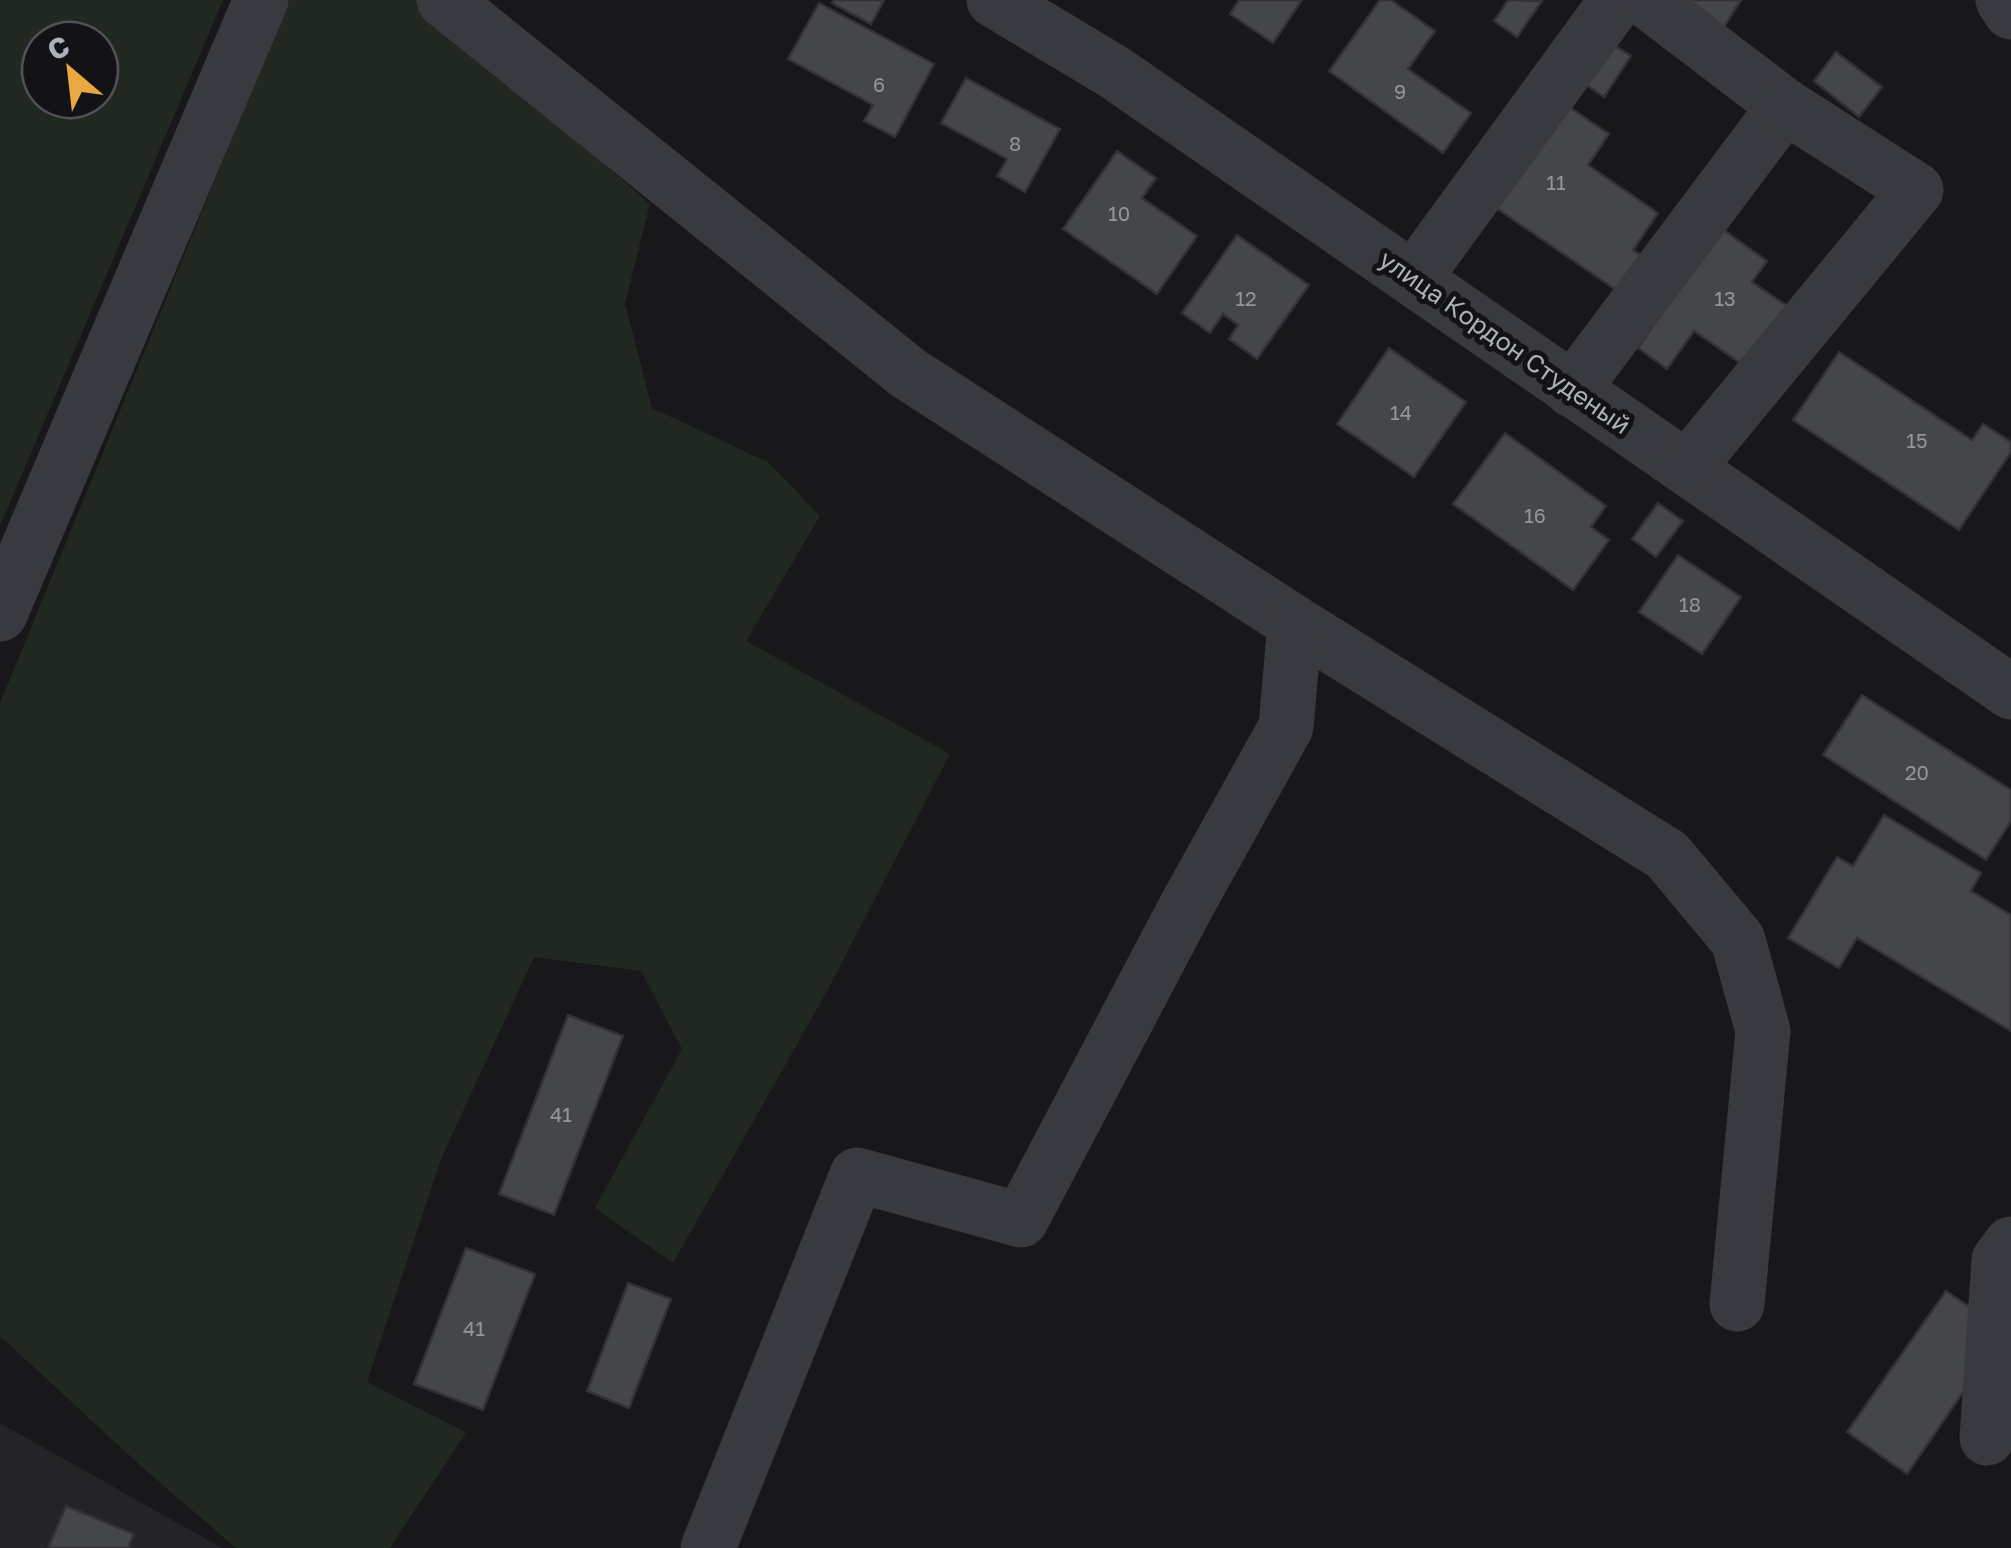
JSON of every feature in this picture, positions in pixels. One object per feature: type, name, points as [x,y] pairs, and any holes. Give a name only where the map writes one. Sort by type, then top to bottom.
[{"type":"street","points":[[0,614],[261,0]]},
{"type":"street","points":[[444,0],[908,372],[1295,623],[1667,855],[1738,940],[1763,1031],[1736,1304]]},
{"type":"street","name":"улица Кордон Студеный","points":[[994,0],[1114,72],[2011,692]]},
{"type":"street","points":[[1414,278],[1616,0]]},
{"type":"street","points":[[1646,0],[1785,106],[1916,190],[1687,468]]},
{"type":"street","points":[[2003,0],[2011,12]]},
{"type":"street","points":[[1572,390],[1785,106]]},
{"type":"street","points":[[708,1548],[858,1176],[1021,1220],[1186,905],[1286,727],[1295,623]]},
{"type":"street","points":[[1987,1438],[2000,1260],[2011,1244]]},
{"type":"shaded area","points":[[0,0],[223,0],[0,526]]},
{"type":"shaded area","points":[[289,0],[424,0],[508,80],[650,204],[625,303],[652,408],[768,462],[820,516],[746,641],[950,754],[826,993],[673,1263],[595,1208],[682,1049],[641,971],[534,957],[441,1159],[367,1382],[466,1432],[390,1548],[236,1548],[0,1336],[0,703]]},
{"type":"shaded area","points":[[0,1423],[222,1548],[0,1548]]},
{"type":"building","points":[[884,0],[871,24],[832,3]]},
{"type":"building","points":[[1239,0],[1302,0],[1273,43],[1230,14]]},
{"type":"building","points":[[1380,0],[1391,0],[1435,31],[1408,69],[1471,113],[1443,153],[1329,71]]},
{"type":"building","points":[[1508,0],[1542,1],[1517,37],[1494,21]]},
{"type":"building","points":[[1656,0],[1741,0],[1717,38]]},
{"type":"building","points":[[819,3],[934,64],[895,137],[864,121],[873,105],[788,59]]},
{"type":"building","points":[[1601,37],[1631,56],[1604,97],[1575,77]]},
{"type":"building","points":[[1836,52],[1882,87],[1859,117],[1814,81]]},
{"type":"building","points":[[966,78],[1060,129],[1025,192],[997,176],[1007,159],[941,123]]},
{"type":"building","points":[[1556,98],[1609,134],[1588,165],[1658,213],[1633,250],[1656,266],[1632,301],[1486,201]]},
{"type":"building","points":[[1117,151],[1156,178],[1142,198],[1197,236],[1157,294],[1063,229]]},
{"type":"building","points":[[1721,228],[1767,261],[1752,282],[1802,316],[1759,376],[1694,331],[1667,369],[1638,348]]},
{"type":"building","points":[[1237,235],[1309,285],[1257,359],[1229,339],[1238,325],[1223,314],[1210,333],[1182,313]]},
{"type":"building","points":[[1389,348],[1466,402],[1414,477],[1337,424]]},
{"type":"building","points":[[1839,352],[1972,440],[1983,424],[2011,442],[2011,452],[1959,530],[1793,420]]},
{"type":"building","points":[[1505,433],[1606,506],[1591,527],[1609,540],[1573,590],[1453,504]]},
{"type":"building","points":[[1658,503],[1683,521],[1656,557],[1632,539]]},
{"type":"building","points":[[1678,555],[1741,597],[1702,654],[1639,612]]},
{"type":"building","points":[[1862,695],[2011,790],[2011,821],[1986,860],[1823,755]]},
{"type":"building","points":[[1884,815],[1981,873],[1971,891],[2011,915],[2011,1031],[1857,938],[1839,968],[1788,938],[1837,857],[1853,866]]},
{"type":"building","points":[[568,1015],[623,1036],[554,1215],[499,1194]]},
{"type":"building","points":[[466,1248],[535,1274],[483,1410],[414,1384]]},
{"type":"building","points":[[628,1283],[671,1299],[629,1408],[587,1391]]},
{"type":"building","points":[[1946,1291],[2005,1331],[1907,1474],[1847,1432]]},
{"type":"building","points":[[66,1506],[134,1534],[128,1548],[48,1548]]}]
